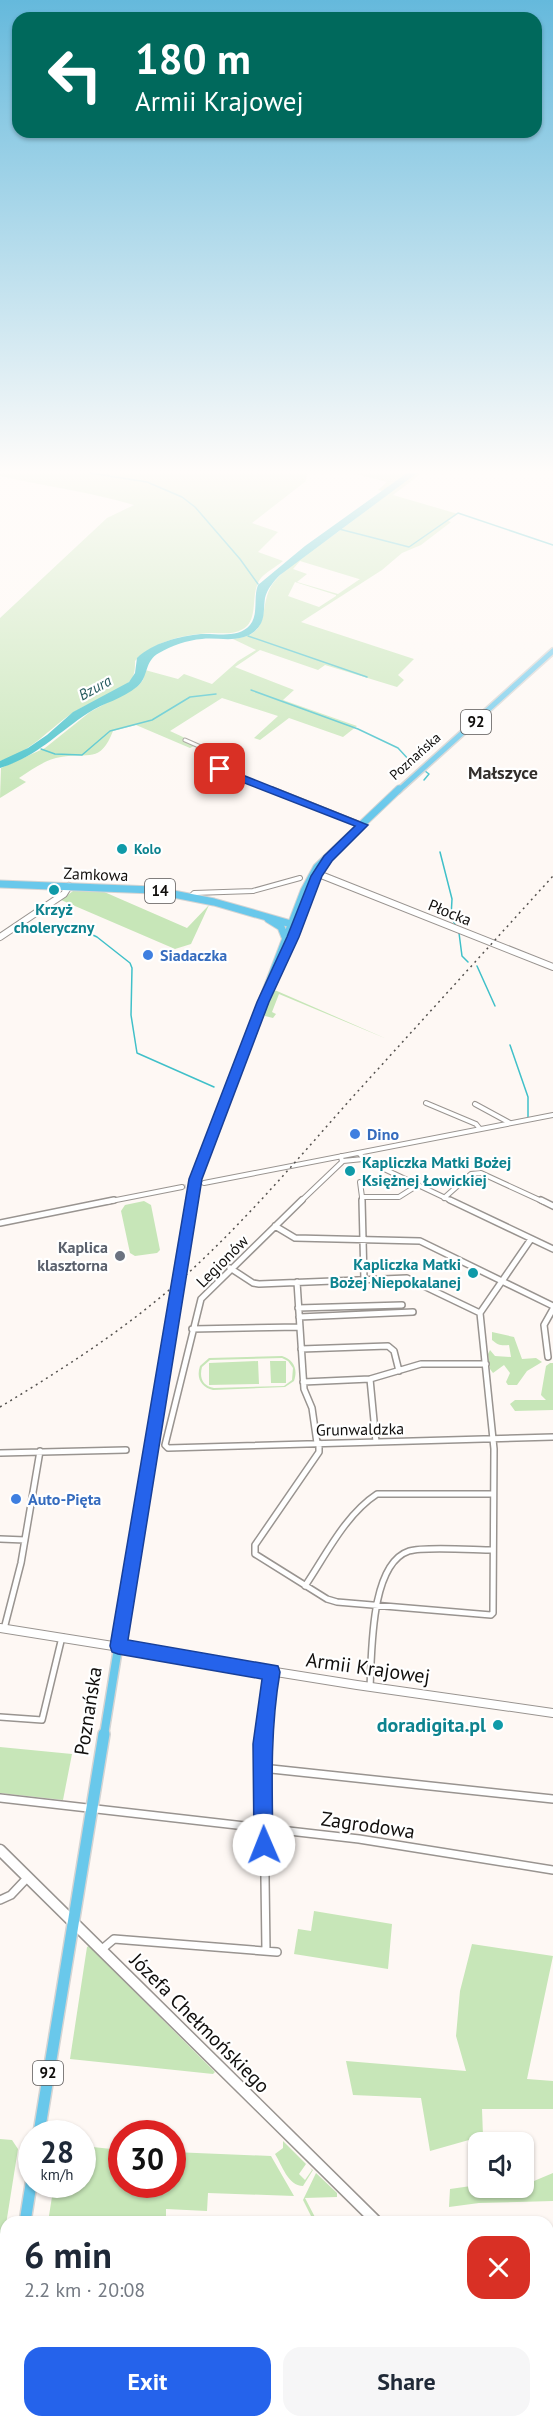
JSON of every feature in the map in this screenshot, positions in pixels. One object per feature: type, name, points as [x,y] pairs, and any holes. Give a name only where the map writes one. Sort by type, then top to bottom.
[{"type":"main road","name":"Poznańska","points":[[41,2120],[193,1189],[297,908],[317,874],[351,835],[553,651]]},
{"type":"main road","name":"Poznańska","points":[[263,1002],[293,937],[317,874]]},
{"type":"main road","name":"Zamkowa","points":[[0,884],[137,889],[191,896],[268,917],[284,924],[291,924]]},
{"type":"main road","name":"Zamkowa","points":[[268,917],[287,918],[297,908]]},
{"type":"main road","points":[[268,917],[281,927],[285,939]]},
{"type":"main road","points":[[291,924],[299,921]]},
{"type":"main road","name":"Poznańska","points":[[291,924],[293,937]]},
{"type":"main road","points":[[26,2216],[29,2198]]},
{"type":"street","points":[[184,740],[228,759],[220,769],[362,825]]},
{"type":"street","name":"Płocka","points":[[317,874],[337,882]]},
{"type":"street","name":"Płocka","points":[[317,874],[553,967]]},
{"type":"street","name":"Zamkowa","points":[[191,896],[194,892],[204,891],[253,891],[300,878]]},
{"type":"street","points":[[0,937],[63,894],[69,886]]},
{"type":"street","points":[[426,1103],[476,1125],[480,1129]]},
{"type":"street","points":[[475,1104],[510,1123]]},
{"type":"street","points":[[204,1183],[342,1158],[553,1115]]},
{"type":"street","points":[[359,1153],[363,1160]]},
{"type":"street","points":[[342,1158],[363,1160],[553,1249]]},
{"type":"street","name":"Legionów","points":[[168,1448],[165,1442],[201,1299],[342,1158]]},
{"type":"street","points":[[444,1198],[471,1174],[481,1173],[553,1206]]},
{"type":"street","points":[[360,1182],[364,1280]]},
{"type":"street","points":[[362,1197],[398,1198],[412,1192],[418,1185]]},
{"type":"street","points":[[0,1223],[182,1187]]},
{"type":"street","points":[[275,1226],[295,1238],[420,1241],[553,1308],[544,1325],[548,1356]]},
{"type":"street","points":[[297,1282],[303,1382],[312,1408],[319,1452],[253,1549],[255,1554],[327,1599],[337,1602],[490,1615],[493,1613],[494,1439],[480,1313],[531,1239]]},
{"type":"street","points":[[230,1268],[253,1283],[407,1278],[480,1313]]},
{"type":"street","points":[[298,1308],[402,1305]]},
{"type":"street","points":[[299,1317],[414,1312]]},
{"type":"street","points":[[192,1329],[300,1327]]},
{"type":"street","points":[[301,1349],[388,1346],[394,1351],[399,1371]]},
{"type":"street","points":[[303,1382],[370,1379],[422,1364],[486,1364]]},
{"type":"street","points":[[370,1379],[376,1442]]},
{"type":"street","name":"Grunwaldzka","points":[[168,1448],[553,1437]]},
{"type":"street","points":[[0,1453],[126,1450]]},
{"type":"street","points":[[2,1628],[25,1540],[40,1451]]},
{"type":"street","points":[[305,1586],[355,1513],[369,1497],[377,1494],[493,1494]]},
{"type":"street","points":[[0,1539],[25,1540]]},
{"type":"street","points":[[370,1687],[379,1588],[397,1557],[404,1551],[493,1550]]},
{"type":"street","name":"Armii Krajowej","points":[[2,1628],[272,1672],[553,1713]]},
{"type":"street","points":[[0,1717],[42,1720],[62,1637]]},
{"type":"street","points":[[266,1950],[262,1768],[265,1711],[272,1672]]},
{"type":"street","points":[[262,1768],[553,1799]]},
{"type":"street","name":"Zagrodowa","points":[[0,1798],[359,1839],[553,1870]]},
{"type":"street","name":"Józefa Chełmońskiego","points":[[0,1850],[371,2216]]},
{"type":"street","points":[[0,1900],[11,1895],[28,1877]]},
{"type":"street","points":[[101,1950],[114,1939],[277,1952]]},
{"type":"green space","points":[[34,586],[257,586],[251,619],[243,629],[228,633],[191,635],[151,648],[135,661],[132,678],[122,688],[74,712],[22,752],[0,761],[0,618]]},
{"type":"green space","points":[[272,586],[293,586],[288,596],[319,607],[336,595],[308,586],[338,594],[349,586],[357,586],[301,622],[414,659],[398,675],[404,680],[397,687],[325,665],[318,670],[260,650],[235,667],[294,690],[283,700],[357,726],[343,737],[289,718],[260,740],[254,738],[278,716],[222,698],[170,731],[198,744],[190,748],[136,725],[113,731],[98,752],[55,758],[44,762],[19,778],[26,782],[0,798],[1,768],[45,748],[90,712],[138,686],[143,680],[145,670],[178,679],[184,674],[212,684],[238,661],[256,650],[233,639],[255,632],[263,618]]},
{"type":"green space","points":[[73,891],[102,891],[187,928],[209,905],[191,944],[175,949],[61,900]]},
{"type":"green space","points":[[273,990],[387,1039],[279,994],[272,1012],[276,1014],[273,1018],[265,1016]]},
{"type":"green space","points":[[144,1201],[151,1205],[160,1250],[157,1253],[135,1256],[130,1253],[121,1211],[125,1205]]},
{"type":"green space","points":[[492,1332],[514,1337],[522,1359],[536,1358],[542,1362],[527,1371],[517,1385],[508,1385],[506,1382],[510,1373],[504,1365],[493,1373],[490,1369],[488,1354],[490,1350],[495,1356],[511,1357],[509,1345],[494,1342]]},
{"type":"green space","points":[[282,1356],[292,1363],[295,1377],[294,1381],[285,1387],[213,1390],[203,1384],[199,1378],[200,1366],[209,1358]],"holes":[[[282,1358],[288,1361],[293,1368],[292,1380],[284,1386],[214,1388],[207,1385],[202,1378],[202,1367],[210,1360]]]},
{"type":"green space","points":[[258,1361],[259,1384],[209,1385],[209,1363]]},
{"type":"green space","points":[[270,1361],[286,1361],[286,1383],[271,1383]]},
{"type":"green space","points":[[553,1363],[553,1410],[515,1411],[510,1404],[515,1400],[546,1400],[541,1395],[546,1366]]},
{"type":"green space","points":[[0,1747],[72,1754],[63,1800],[0,1793]]},
{"type":"green space","points":[[314,1911],[392,1924],[388,1969],[294,1954],[298,1929],[311,1931]]},
{"type":"green space","points":[[472,1944],[553,1956],[527,2079],[553,2081],[553,2109],[482,2109],[483,2132],[468,2132],[468,2140],[430,2151],[421,2098],[353,2095],[346,2061],[466,2071],[456,2036],[460,1991]]},
{"type":"green space","points":[[89,1946],[215,2072],[213,2074],[70,2059],[87,1947]]},
{"type":"green space","points":[[0,2139],[12,2140],[18,2149],[7,2216],[0,2216]]},
{"type":"green space","points":[[283,2141],[306,2164],[299,2174],[305,2180],[312,2170],[310,2168],[313,2170],[303,2186],[289,2179],[275,2154],[283,2148]]},
{"type":"green space","points":[[96,2147],[108,2149],[108,2198],[186,2198],[186,2153],[271,2156],[294,2196],[208,2193],[207,2211],[166,2209],[166,2216],[49,2216],[52,2198],[96,2198]]},
{"type":"green space","points":[[316,2173],[337,2193],[337,2197],[305,2198],[314,2216],[311,2216],[303,2200]]},
{"type":"green space","points":[[553,2173],[553,2201],[479,2203],[449,2207],[450,2189],[468,2186],[468,2198],[534,2198],[534,2181]]},
{"type":"water","points":[[258,586],[270,586],[265,598],[262,620],[255,631],[236,639],[191,641],[164,650],[154,656],[144,678],[132,691],[88,713],[46,744],[25,757],[0,768],[0,761],[28,748],[73,712],[129,682],[135,673],[137,658],[150,648],[184,636],[233,634],[245,629],[253,621]]},
{"type":"waterway","points":[[248,636],[367,677]]},
{"type":"waterway","points":[[251,690],[358,729],[398,748],[410,761]]},
{"type":"waterway","points":[[41,749],[55,754],[82,755],[110,731],[152,720],[190,697],[216,694]]},
{"type":"waterway","points":[[424,780],[429,774],[425,771]]},
{"type":"waterway","points":[[440,852],[452,899],[451,917],[456,926]]},
{"type":"waterway","points":[[74,926],[97,937],[130,963],[132,968],[131,1015],[137,1053],[214,1087]]},
{"type":"waterway","points":[[459,933],[462,956],[468,962]]},
{"type":"waterway","points":[[477,966],[495,1006]]},
{"type":"waterway","points":[[510,1045],[528,1097],[528,1117]]},
{"type":"tunnel","points":[[182,1187],[204,1183]]},
{"type":"railway","points":[[0,1407],[65,1367],[128,1323],[168,1291],[216,1247],[284,1175],[553,876]]},
{"type":"place","name":"Kolo","points":[[122,849]]},
{"type":"place","name":"Krzyż choleryczny","points":[[54,890]]},
{"type":"place","name":"Siadaczka","points":[[148,955]]},
{"type":"place","name":"Dino","points":[[355,1134]]},
{"type":"place","name":"Kapliczka Matki Bożej Księżnej Łowickiej","points":[[350,1171]]},
{"type":"place","name":"Kaplica klasztorna","points":[[120,1256]]},
{"type":"place","name":"Kapliczka Matki Bożej Niepokalanej","points":[[473,1273]]},
{"type":"place","name":"Auto-Pięta","points":[[16,1499]]},
{"type":"place","name":"doradigita.pl","points":[[498,1725]]},
{"type":"district","name":"Małszyce","points":[[503,773]]},
{"type":"route","points":[[220,769],[362,825],[328,859],[316,876],[293,937],[263,1002],[195,1179],[118,1646],[272,1672],[262,1744],[264,1845]]},
{"type":"water label","name":"Bzura","points":[[95,688]]}]
